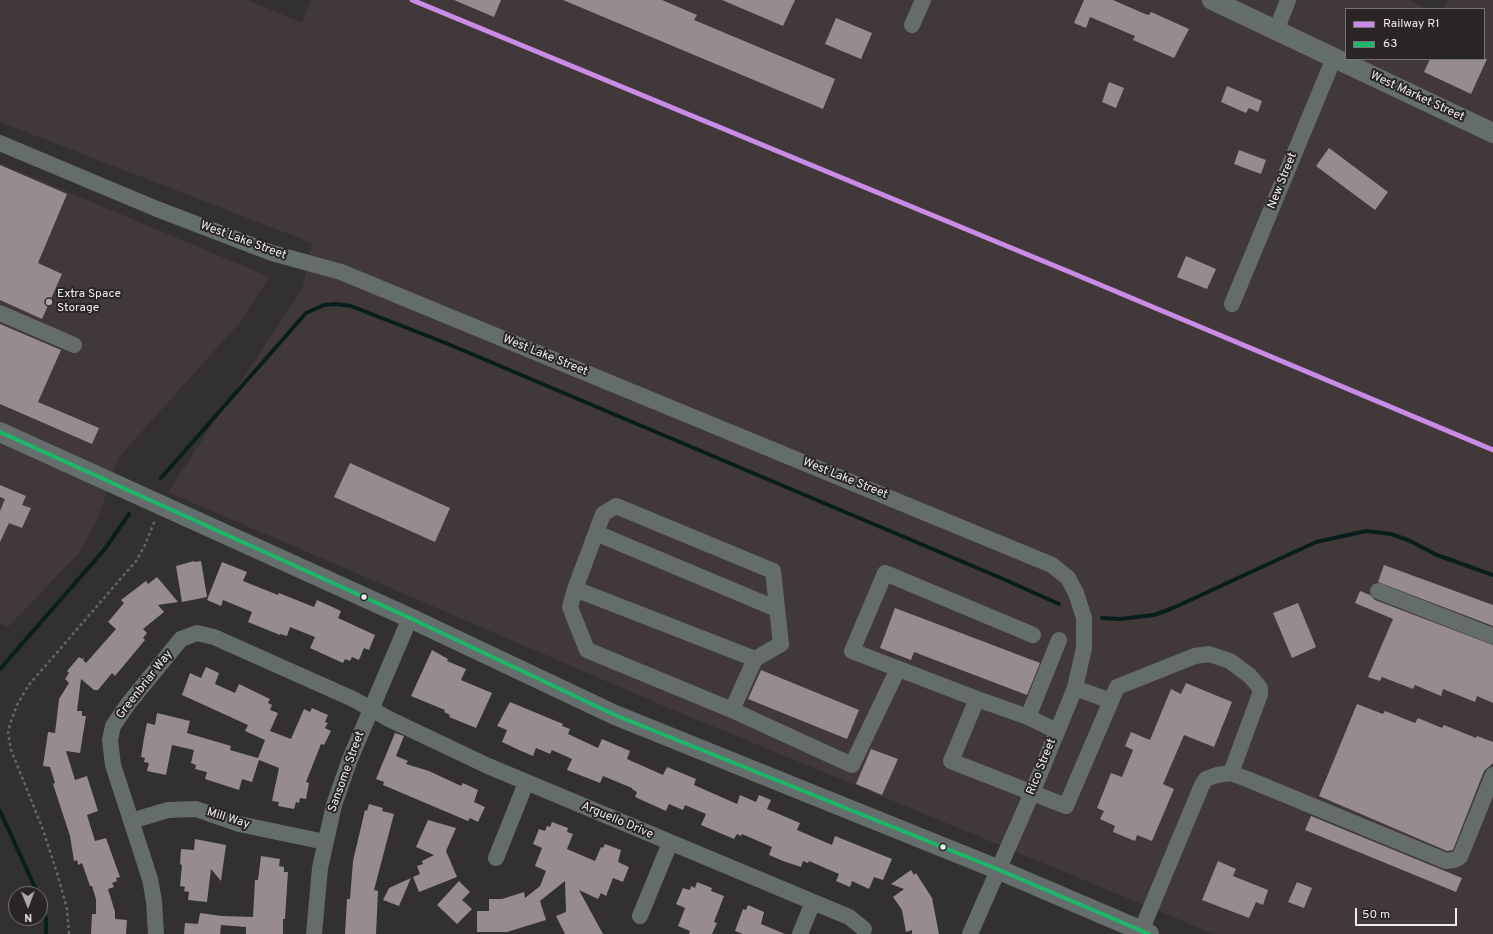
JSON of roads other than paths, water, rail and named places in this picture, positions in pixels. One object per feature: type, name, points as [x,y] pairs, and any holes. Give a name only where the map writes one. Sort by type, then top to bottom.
[{"type":"main road","name":"West Market Street","points":[[1212,0],[1493,133]]},
{"type":"main road","points":[[0,432],[410,618],[615,715],[997,869],[1145,932]]},
{"type":"street","points":[[912,25],[922,0]]},
{"type":"street","points":[[1276,30],[1288,0]]},
{"type":"street","name":"New Street","points":[[1232,304],[1334,58]]},
{"type":"street","name":"West Lake Street","points":[[0,142],[157,209],[272,253],[341,272],[1052,565],[1068,578],[1076,593]]},
{"type":"street","points":[[0,313],[74,345]]},
{"type":"street","points":[[732,710],[755,659],[781,644],[772,571],[616,506],[603,514],[570,607],[587,650],[732,710],[852,765],[898,669]]},
{"type":"street","points":[[596,533],[777,609]]},
{"type":"street","points":[[1033,635],[885,573],[852,651],[1028,717],[1057,731]]},
{"type":"street","points":[[576,589],[755,659]]},
{"type":"street","points":[[1378,590],[1493,636]]},
{"type":"street","name":"Rico Street","points":[[970,934],[997,869],[1032,793],[1075,688],[1084,648],[1084,618],[1076,593]]},
{"type":"street","name":"Sansome Street","points":[[314,934],[317,893],[325,842],[342,782],[410,618]]},
{"type":"street","name":"Greenbriar Way","points":[[156,934],[154,901],[151,884],[113,765],[110,747],[111,733],[122,712],[181,639],[185,636],[197,633],[214,637],[353,699],[371,710]]},
{"type":"street","points":[[1028,717],[1059,640]]},
{"type":"street","points":[[977,699],[951,761],[1066,806],[1117,687],[1195,656],[1209,654],[1230,661],[1250,676],[1260,688],[1260,694],[1231,773]]},
{"type":"street","points":[[1075,688],[1111,701]]},
{"type":"street","name":"Arguello Drive","points":[[371,710],[526,783],[850,917],[864,929]]},
{"type":"street","points":[[1145,932],[1202,785],[1206,779],[1231,773],[1446,861],[1454,860],[1460,857],[1493,775]]},
{"type":"street","points":[[496,858],[526,783]]},
{"type":"street","name":"Mill Way","points":[[131,821],[168,810],[196,809],[239,824],[325,842]]},
{"type":"street","points":[[640,916],[670,843]]},
{"type":"street","points":[[800,934],[813,902]]},
{"type":"waterway","points":[[161,478],[306,313],[324,305],[336,304],[351,306],[448,344],[1001,578],[1059,604]]},
{"type":"waterway","points":[[0,669],[104,550],[129,514]]},
{"type":"waterway","points":[[1102,618],[1120,619],[1154,615],[1173,608],[1316,542],[1366,531],[1391,534],[1410,541],[1437,555],[1493,575]]},
{"type":"waterway","points":[[0,811],[34,886]]},
{"type":"waterway","points":[[46,926],[46,934]]},
{"type":"rail line","name":"R1","points":[[412,0],[1072,273],[1493,450]]},
{"type":"place","name":"Extra Space Storage","points":[[49,302]]}]
